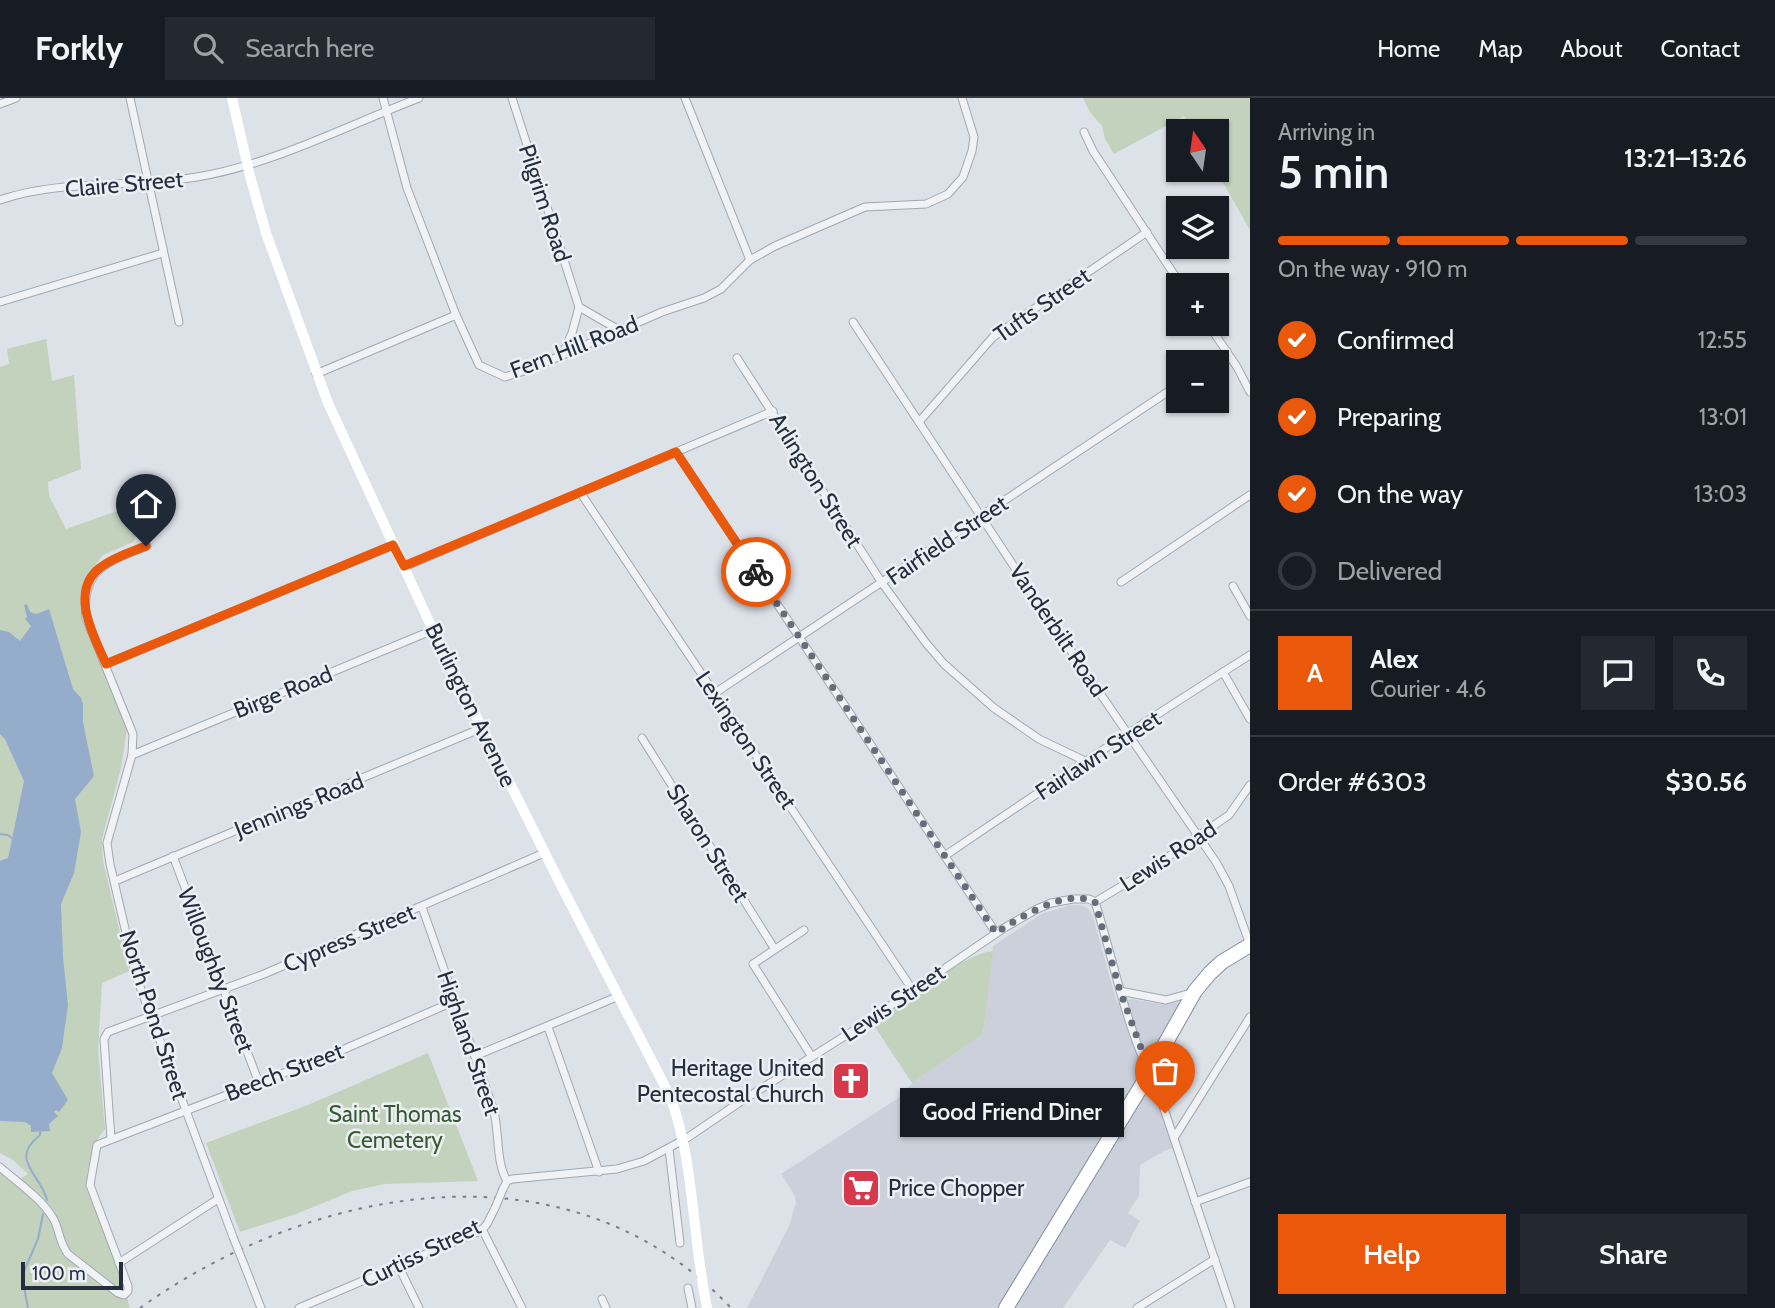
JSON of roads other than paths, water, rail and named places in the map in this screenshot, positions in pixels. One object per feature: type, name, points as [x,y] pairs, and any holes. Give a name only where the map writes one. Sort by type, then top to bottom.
[{"type":"highway","points":[[1006,1308],[1195,991],[1210,973],[1250,945]]},
{"type":"main road","name":"Burlington Avenue","points":[[232,98],[247,167],[266,233],[316,374],[433,630],[544,853],[666,1086],[680,1124],[706,1308]]},
{"type":"street","points":[[0,104],[16,98]]},
{"type":"street","points":[[130,98],[179,322]]},
{"type":"street","name":"Fern Hill Road","points":[[383,98],[407,188],[456,315],[480,365],[505,377],[721,289],[750,260],[775,246],[865,207],[926,204],[948,194],[963,177],[972,151],[974,137],[962,98]]},
{"type":"street","points":[[247,167],[419,98]]},
{"type":"street","name":"Pilgrim Road","points":[[512,98],[579,307]]},
{"type":"street","points":[[685,98],[750,260]]},
{"type":"street","points":[[1084,132],[1173,273]]},
{"type":"street","name":"Claire Street","points":[[0,200],[42,191],[196,178],[247,167]]},
{"type":"street","name":"Tufts Street","points":[[919,422],[993,337],[1147,232]]},
{"type":"street","points":[[0,302],[163,253]]},
{"type":"street","points":[[562,354],[579,307],[619,330]]},
{"type":"street","points":[[316,374],[456,315]]},
{"type":"street","name":"Vanderbilt Road","points":[[853,322],[1040,606],[1216,862],[1229,886],[1250,945]]},
{"type":"street","points":[[1229,355],[1250,392]]},
{"type":"street","name":"Arlington Street","points":[[737,358],[882,583],[944,664],[994,709],[1039,739],[1085,761]]},
{"type":"street","name":"Fairfield Street","points":[[715,693],[1166,392]]},
{"type":"street","points":[[404,566],[773,411]]},
{"type":"street","points":[[676,452],[996,933]]},
{"type":"street","name":"Lexington Street","points":[[580,492],[912,989]]},
{"type":"street","points":[[1121,582],[1250,495]]},
{"type":"street","points":[[106,664],[393,545]]},
{"type":"street","name":"North Pond Street","points":[[146,546],[98,569],[88,585],[85,601],[86,618],[133,734],[132,755],[107,843],[136,976],[261,1308]]},
{"type":"street","points":[[1233,586],[1250,616]]},
{"type":"street","name":"Birge Road","points":[[132,755],[433,630]]},
{"type":"street","name":"Fairlawn Street","points":[[946,855],[1085,761],[1250,655]]},
{"type":"street","points":[[1223,672],[1250,719]]},
{"type":"street","name":"Jennings Road","points":[[115,881],[482,728]]},
{"type":"street","name":"Sharon Street","points":[[642,738],[774,948]]},
{"type":"street","name":"Lewis Road","points":[[996,933],[1051,903],[1073,899],[1089,899],[1095,902],[1199,838],[1229,815],[1250,785]]},
{"type":"street","name":"Cypress Street","points":[[111,1139],[104,1039],[108,1032],[224,989],[544,853]]},
{"type":"street","name":"Willoughby Street","points":[[173,856],[259,1083]]},
{"type":"street","points":[[1095,902],[1120,991],[1174,1138],[1231,1308]]},
{"type":"street","name":"Highland Street","points":[[422,907],[496,1118],[505,1185]]},
{"type":"street","points":[[804,930],[753,964],[812,1057]]},
{"type":"street","name":"Lewis Street","points":[[683,1141],[996,933]]},
{"type":"street","points":[[1120,991],[1166,1000],[1195,991]]},
{"type":"street","points":[[475,1056],[619,996]]},
{"type":"street","name":"Beech Street","points":[[111,1139],[333,1054],[456,1001]]},
{"type":"street","points":[[1174,1138],[1250,1017]]},
{"type":"street","points":[[548,1027],[598,1172]]},
{"type":"street","points":[[0,1167],[36,1198],[54,1218],[62,1246],[68,1254],[118,1293],[127,1293],[128,1286],[90,1185],[97,1146],[111,1139]]},
{"type":"street","points":[[505,1185],[512,1179],[631,1167],[683,1141]]},
{"type":"street","points":[[669,1149],[680,1243]]},
{"type":"street","points":[[1195,1202],[1250,1182]]},
{"type":"street","name":"Curtiss Street","points":[[299,1308],[482,1229],[505,1185]]},
{"type":"street","points":[[119,1263],[218,1199]]},
{"type":"street","points":[[482,1229],[522,1308]]},
{"type":"street","points":[[1137,1308],[1215,1259]]},
{"type":"street","points":[[399,1267],[419,1308]]},
{"type":"street","points":[[688,1289],[692,1308]]},
{"type":"street","points":[[602,1300],[606,1308]]},
{"type":"water","points":[[27,604],[30,612],[36,614],[49,609],[73,689],[83,704],[83,722],[94,776],[75,799],[81,832],[74,873],[61,904],[68,1005],[62,1048],[52,1073],[68,1100],[59,1112],[54,1112],[58,1116],[49,1124],[50,1131],[31,1132],[31,1126],[25,1122],[0,1121],[0,861],[8,858],[24,781],[5,739],[0,734],[0,630],[9,632],[20,641],[31,626],[25,619],[27,617],[24,605]]},
{"type":"waterway","points":[[0,834],[13,839]]},
{"type":"waterway","points":[[40,1132],[27,1152],[27,1160],[47,1200]]},
{"type":"waterway","points":[[28,1308],[22,1276],[38,1239],[43,1214]]},
{"type":"railway","points":[[140,1308],[209,1265],[283,1232],[361,1208],[440,1197],[519,1200],[595,1218],[667,1254],[731,1308]]},
{"type":"place","name":"Heritage United Pentecostal Church","points":[[851,1081]]},
{"type":"place","name":"Good Friend Diner","points":[[1165,1113]]},
{"type":"place","name":"Price Chopper","points":[[861,1188]]},
{"type":"park label","name":"Saint Thomas Cemetery","points":[[395,1127]]}]
